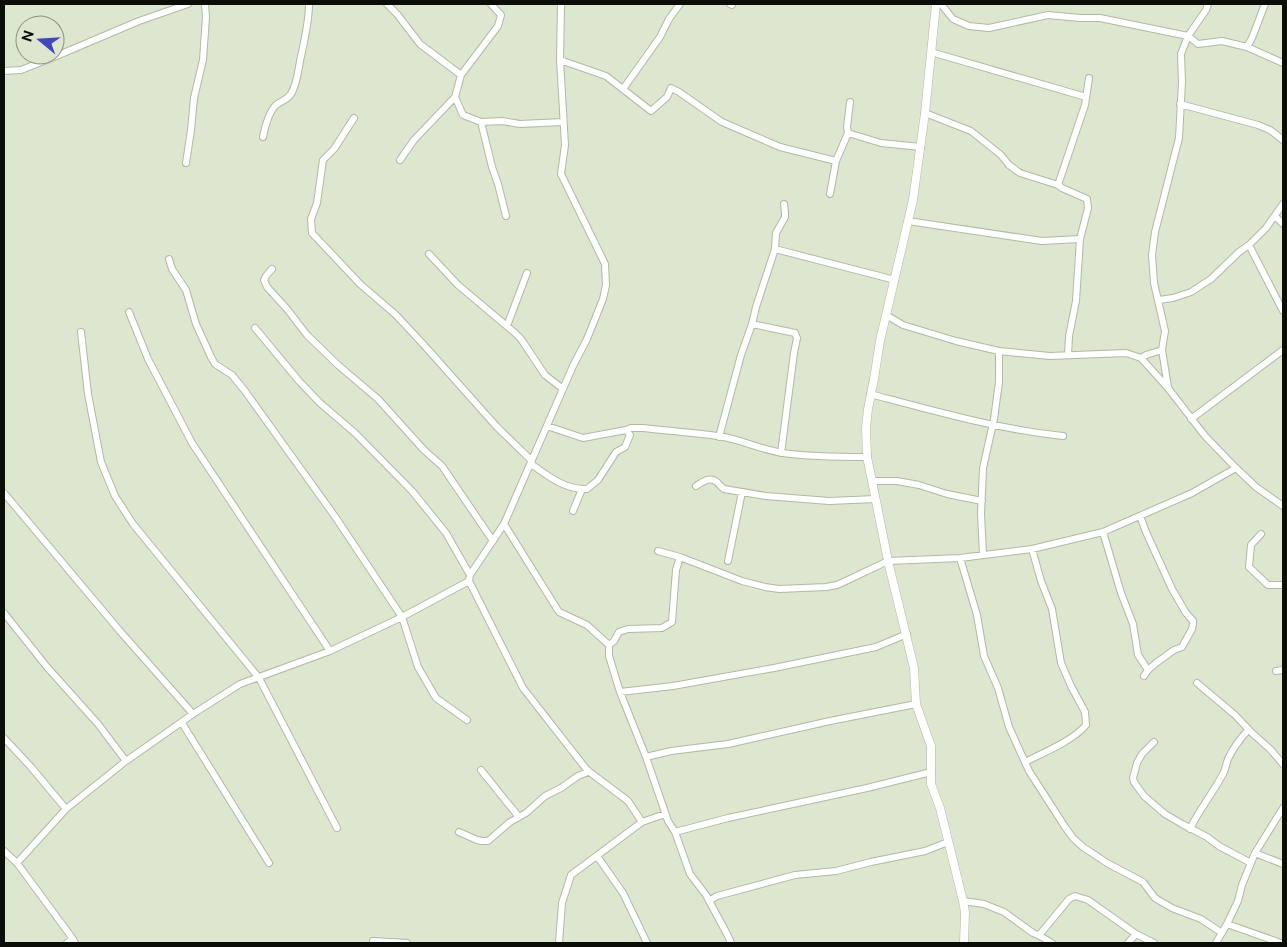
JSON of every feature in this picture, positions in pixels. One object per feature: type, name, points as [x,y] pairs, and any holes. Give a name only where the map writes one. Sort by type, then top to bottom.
[{"type":"street","points":[[4,71],[21,70],[139,21],[188,4]]},
{"type":"street","points":[[186,163],[194,98],[202,60],[206,17],[204,4]]},
{"type":"street","points":[[263,137],[274,107],[286,99],[294,88],[309,17],[309,4]]},
{"type":"street","points":[[387,4],[420,44],[461,75]]},
{"type":"street","points":[[400,160],[414,140],[455,97],[461,75],[498,26],[501,16],[491,4]]},
{"type":"street","points":[[17,863],[66,809],[126,761],[240,684],[330,651],[402,617],[470,578],[504,524],[587,339],[603,299],[606,285],[605,264],[561,174],[565,145],[560,60],[561,4]]},
{"type":"street","points":[[623,89],[660,37],[680,4]]},
{"type":"street","points":[[936,4],[925,113],[913,200],[880,341],[866,428],[872,481],[888,561],[914,668],[916,704],[931,746],[931,784],[940,808],[965,912],[964,943]]},
{"type":"street","points":[[941,4],[953,20],[970,26],[989,28],[1048,15],[1100,18],[1188,36],[1198,44],[1222,41],[1247,47],[1283,63]]},
{"type":"street","points":[[1168,388],[1162,350],[1165,331],[1154,283],[1152,255],[1155,232],[1178,146],[1180,104],[1182,99],[1181,54],[1188,36],[1208,4]]},
{"type":"street","points":[[1247,47],[1265,4]]},
{"type":"street","points":[[931,52],[1086,97]]},
{"type":"street","points":[[560,60],[606,76],[651,111],[667,98],[671,88],[680,92],[722,122],[780,147],[836,161]]},
{"type":"street","points":[[1058,186],[1085,104],[1089,78]]},
{"type":"street","points":[[455,97],[463,115],[481,122],[502,121],[520,124],[563,122]]},
{"type":"street","points":[[830,194],[836,161],[848,133],[850,102]]},
{"type":"street","points":[[1180,104],[1270,130],[1283,140]]},
{"type":"street","points":[[925,113],[971,131],[1020,173],[1058,186],[1087,199],[1088,208],[1080,239],[1076,301],[1069,336],[1068,355]]},
{"type":"street","points":[[354,118],[334,149],[323,160],[317,203],[311,219],[312,234],[360,284],[396,315],[531,462],[555,481],[572,487],[587,489],[604,471],[616,452],[625,446],[630,435],[626,430]]},
{"type":"street","points":[[481,122],[506,216]]},
{"type":"street","points":[[848,133],[881,143],[921,147]]},
{"type":"street","points":[[719,437],[741,356],[775,249],[776,233],[784,217],[784,204]]},
{"type":"street","points":[[1159,300],[1191,292],[1211,279],[1266,228],[1283,204]]},
{"type":"street","points":[[1275,216],[1283,224]]},
{"type":"street","points":[[908,221],[1042,241],[1080,239]]},
{"type":"street","points":[[1249,245],[1283,311]]},
{"type":"street","points":[[775,249],[894,280]]},
{"type":"street","points":[[429,254],[458,285],[521,339],[545,375],[563,389]]},
{"type":"street","points":[[169,259],[172,269],[186,290],[196,324],[210,358],[215,364],[232,375],[245,391],[336,518],[402,617],[418,667],[436,698],[468,720]]},
{"type":"street","points":[[272,269],[264,280],[267,287],[293,315],[307,335],[338,365],[378,399],[424,450],[442,466],[493,541]]},
{"type":"street","points":[[507,326],[527,273]]},
{"type":"street","points":[[129,312],[148,360],[192,443],[330,651]]},
{"type":"street","points":[[886,315],[903,326],[999,351],[1050,356],[1126,353],[1141,358],[1168,388],[1205,436],[1256,487],[1283,506]]},
{"type":"street","points":[[752,324],[794,333],[797,338],[781,453]]},
{"type":"street","points":[[255,328],[299,381],[320,403],[355,433],[412,492],[446,533],[524,688],[588,772],[628,801],[642,822]]},
{"type":"street","points":[[81,332],[88,394],[101,462],[115,496],[133,524],[259,678],[337,828]]},
{"type":"street","points":[[1141,358],[1146,354],[1162,350]]},
{"type":"street","points":[[1191,419],[1283,350]]},
{"type":"street","points":[[983,555],[983,468],[999,382],[999,351]]},
{"type":"street","points":[[870,394],[992,426],[1063,436]]},
{"type":"street","points":[[547,426],[583,438],[631,428],[643,428],[719,437],[746,442],[781,453],[812,456],[868,457]]},
{"type":"street","points":[[658,551],[680,557],[756,585],[779,589],[815,589],[837,585],[888,561],[960,558],[1032,549],[1103,532],[1192,493],[1236,468]]},
{"type":"street","points":[[696,486],[709,479],[717,482],[724,489],[766,496],[828,501],[876,499]]},
{"type":"street","points":[[872,481],[897,481],[982,501]]},
{"type":"street","points":[[574,511],[582,489]]},
{"type":"street","points":[[4,492],[119,630],[193,714]]},
{"type":"street","points":[[728,561],[742,492]]},
{"type":"street","points":[[1140,516],[1169,582],[1183,608],[1193,621],[1192,630],[1182,647],[1174,650],[1148,670],[1144,676]]},
{"type":"street","points":[[504,524],[559,612],[587,625],[609,645],[610,656],[620,692],[646,757],[665,814],[675,832],[690,874],[709,901],[731,943]]},
{"type":"street","points":[[1103,532],[1121,593],[1133,624],[1138,655],[1148,670]]},
{"type":"street","points":[[1261,534],[1251,546],[1249,567],[1268,585],[1283,585]]},
{"type":"street","points":[[1025,762],[1059,745],[1082,730],[1086,725],[1085,712],[1061,663],[1052,610],[1040,581],[1032,549]]},
{"type":"street","points":[[609,645],[619,632],[628,629],[662,628],[672,622],[676,570],[680,557]]},
{"type":"street","points":[[960,558],[977,615],[984,656],[998,688],[1009,728],[1029,771],[1065,827],[1083,847],[1106,863],[1143,882],[1155,898],[1172,908],[1201,919],[1222,933]]},
{"type":"street","points":[[4,613],[98,724],[126,761]]},
{"type":"street","points":[[620,692],[673,686],[774,668],[876,647],[907,634]]},
{"type":"street","points":[[1197,684],[1223,704],[1283,764]]},
{"type":"street","points":[[646,757],[671,751],[728,744],[916,704]]},
{"type":"street","points":[[182,723],[270,864]]},
{"type":"street","points":[[1190,829],[1224,771],[1234,749],[1248,730]]},
{"type":"street","points":[[4,738],[66,809]]},
{"type":"street","points":[[1154,742],[1142,754],[1137,763],[1133,778],[1144,796],[1165,814],[1251,863]]},
{"type":"street","points":[[481,770],[519,816]]},
{"type":"street","points":[[459,832],[477,840],[488,841],[503,827],[526,813],[545,796],[588,772]]},
{"type":"street","points":[[675,832],[728,818],[931,772]]},
{"type":"street","points":[[1216,943],[1238,901],[1254,853],[1283,808]]},
{"type":"street","points":[[560,943],[562,904],[571,875],[642,822],[665,814]]},
{"type":"street","points":[[709,901],[717,896],[795,875],[844,870],[871,862],[925,851],[948,842]]},
{"type":"street","points":[[4,851],[17,863],[74,941],[67,943]]},
{"type":"street","points":[[1254,853],[1283,864]]},
{"type":"street","points":[[597,856],[623,893],[647,943]]},
{"type":"street","points":[[1038,935],[1069,899],[1075,896],[1088,900],[1136,934],[1154,943]]},
{"type":"street","points":[[963,902],[984,904],[1004,912],[1033,933],[1052,943]]},
{"type":"street","points":[[1227,924],[1281,943]]},
{"type":"street","points":[[1128,943],[1136,934]]},
{"type":"street","points":[[373,941],[407,943]]}]
